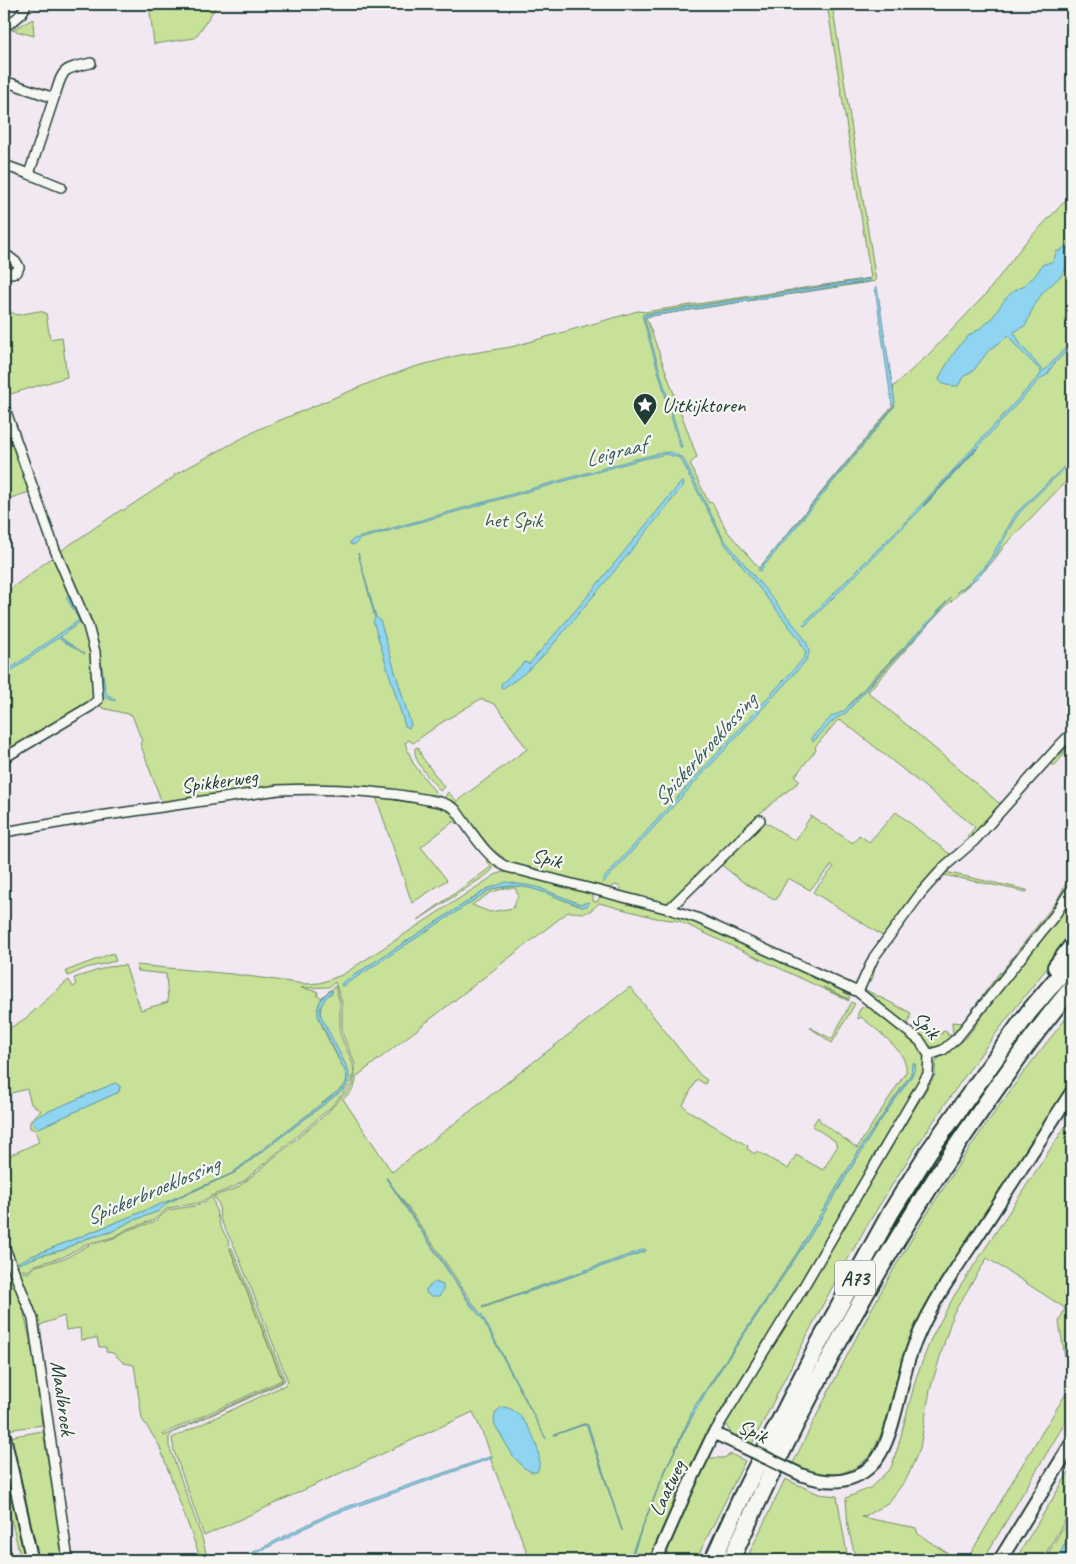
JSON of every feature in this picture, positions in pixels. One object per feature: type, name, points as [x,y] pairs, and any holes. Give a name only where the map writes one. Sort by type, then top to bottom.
[{"type":"highway","name":"A73","points":[[1028,1013],[1039,989],[1072,946]]},
{"type":"highway","name":"A73","points":[[713,1560],[742,1496],[817,1347],[892,1212],[929,1151],[1028,1013],[1072,960]]},
{"type":"highway","name":"A73","points":[[731,1560],[756,1503],[833,1351],[901,1232],[944,1162],[1022,1051],[1072,988]]},
{"type":"highway","name":"A73","points":[[1022,1051],[1072,1004]]},
{"type":"main road","points":[[1000,1560],[1072,1443]]},
{"type":"street","points":[[4,26],[19,17],[26,4]]},
{"type":"street","points":[[29,174],[63,72],[69,68],[92,63]]},
{"type":"street","points":[[4,81],[54,98]]},
{"type":"street","points":[[4,165],[62,187]]},
{"type":"street","points":[[4,253],[17,263],[19,268],[17,272],[4,274]]},
{"type":"street","points":[[4,406],[55,550],[88,626],[95,652],[99,690],[98,700],[90,706],[4,758]]},
{"type":"street","points":[[858,992],[874,957],[921,893],[945,866],[974,841],[1060,745],[1067,738],[1072,737]]},
{"type":"street","name":"Spikkerweg","points":[[4,832],[103,815],[278,790],[385,792],[440,802]]},
{"type":"street","name":"Spik","points":[[440,802],[455,809],[489,854],[500,863],[697,918],[858,992],[920,1041],[930,1055],[928,1074],[801,1291],[714,1433],[802,1475],[827,1482],[851,1479],[873,1465],[881,1454],[889,1434],[909,1358],[923,1325],[945,1285],[1072,1092]]},
{"type":"street","points":[[669,909],[760,820]]},
{"type":"street","points":[[930,1055],[943,1050],[957,1038],[1055,915],[1072,888]]},
{"type":"street","name":"Maalbroek","points":[[4,1246],[33,1319],[68,1560]]},
{"type":"street","name":"Laatweg","points":[[656,1560],[714,1433]]},
{"type":"street","points":[[4,1434],[32,1560]]},
{"type":"green space","points":[[149,4],[218,4],[195,38],[154,44]]},
{"type":"green space","name":"het Spik","points":[[827,4],[832,4],[876,281],[646,317],[697,457],[690,464],[709,503],[712,502],[727,531],[759,568],[895,403],[894,386],[929,354],[986,294],[1024,244],[1072,194],[1072,475],[1004,546],[984,571],[936,617],[868,692],[999,803],[1002,803],[971,841],[967,837],[975,827],[845,723],[838,720],[815,747],[816,750],[795,776],[800,781],[759,814],[674,903],[668,906],[619,894],[621,887],[615,885],[609,889],[503,861],[504,858],[494,851],[497,856],[455,802],[452,803],[446,800],[445,797],[448,792],[457,801],[527,749],[499,709],[494,704],[484,700],[479,700],[441,723],[413,743],[409,740],[405,743],[413,763],[436,793],[433,798],[374,789],[192,799],[189,797],[190,799],[162,803],[132,715],[102,708],[100,704],[47,728],[4,753],[4,594],[59,552],[174,477],[174,475],[259,429],[374,381],[414,367],[460,355],[511,347],[638,311],[644,312],[871,278]],"holes":[[[870,279],[870,281],[646,316],[645,314]],[[895,405],[843,470],[797,523]],[[941,610],[845,713],[849,705]]]},
{"type":"green space","points":[[33,19],[34,36],[12,30]]},
{"type":"green space","points":[[4,309],[17,315],[39,311],[46,313],[50,339],[62,337],[67,377],[4,396]]},
{"type":"green space","points":[[4,396],[45,514],[4,400]]},
{"type":"green space","points":[[4,414],[30,492],[4,500]]},
{"type":"green space","points":[[1072,739],[1072,744],[1053,762],[1072,745],[1072,748],[1055,765],[1052,765],[1050,762],[945,872],[1027,890],[1027,892],[944,875],[944,872],[1065,743]]},
{"type":"green space","points":[[418,747],[422,757],[444,787],[440,791],[417,759],[415,748]]},
{"type":"green space","points":[[285,793],[377,795],[438,805],[451,812],[459,821],[457,824],[454,821],[421,847],[447,880],[412,903],[376,797],[373,796],[293,794],[166,809]]},
{"type":"green space","points":[[896,812],[951,855],[954,852],[956,854],[873,955],[883,936],[813,892],[834,867],[832,865],[810,890],[788,878],[776,900],[743,882],[719,863],[761,819],[795,841],[811,816],[853,843],[859,835],[869,842]]},
{"type":"green space","points":[[489,859],[494,864],[493,869],[488,874],[418,920],[491,867],[486,860]]},
{"type":"green space","points":[[508,870],[593,893],[593,901],[597,902],[601,895],[693,921],[842,991],[850,996],[849,999],[823,987],[849,1001],[679,921],[656,918],[599,903],[588,912],[568,912],[356,1077],[354,1087],[343,1099],[392,1172],[630,987],[700,1075],[707,1080],[705,1084],[697,1079],[683,1105],[689,1111],[748,1146],[747,1149],[755,1154],[757,1151],[788,1169],[796,1155],[823,1170],[837,1147],[835,1141],[812,1126],[818,1117],[821,1122],[857,1148],[906,1072],[906,1064],[897,1049],[861,1017],[858,1019],[858,1013],[861,1008],[868,1006],[913,1042],[923,1056],[924,1072],[773,1330],[724,1405],[686,1481],[652,1560],[631,1560],[645,1519],[629,1560],[530,1560],[490,1458],[493,1457],[473,1412],[204,1536],[174,1451],[172,1438],[285,1385],[288,1381],[235,1248],[220,1219],[219,1205],[215,1197],[213,1199],[220,1226],[230,1248],[232,1248],[285,1380],[282,1383],[174,1432],[169,1437],[169,1446],[208,1560],[201,1560],[159,1445],[142,1419],[134,1365],[124,1363],[113,1353],[106,1352],[106,1347],[99,1347],[97,1338],[81,1340],[80,1328],[66,1330],[64,1316],[40,1325],[46,1371],[44,1371],[18,1273],[28,1273],[36,1266],[64,1259],[87,1246],[114,1238],[128,1230],[154,1222],[168,1210],[200,1205],[214,1196],[235,1189],[326,1114],[353,1085],[355,1073],[355,1064],[342,1033],[342,1003],[335,982],[329,987],[301,988],[317,991],[317,995],[321,998],[335,986],[340,1003],[340,1034],[353,1064],[354,1073],[351,1084],[330,1108],[245,1180],[234,1187],[213,1195],[199,1203],[168,1208],[154,1220],[127,1229],[114,1237],[86,1244],[63,1257],[35,1265],[28,1271],[17,1271],[4,1241],[4,1158],[39,1142],[35,1130],[30,1128],[30,1122],[41,1111],[31,1104],[27,1089],[4,1095],[4,1032],[26,1018],[69,980],[73,987],[76,985],[74,978],[108,967],[125,965],[141,1010],[168,1002],[166,974],[138,971],[136,965],[232,974],[305,984],[320,983],[342,975],[495,875]],"holes":[[[508,883],[537,887],[580,904],[589,903],[587,906],[582,907],[547,893],[524,887],[501,887],[488,891],[342,986],[342,983],[487,889]],[[505,888],[515,888],[518,895],[513,908],[490,912],[472,905],[490,893]],[[331,990],[333,992],[323,1003],[321,1014],[325,1027],[346,1067],[348,1078],[344,1089],[234,1173],[167,1203],[159,1211],[129,1222],[111,1232],[85,1239],[63,1250],[19,1263],[231,1174],[342,1088],[346,1083],[347,1075],[324,1031],[318,1014],[320,1002]],[[913,1064],[915,1064],[911,1077],[876,1127],[810,1236],[707,1390],[658,1487],[695,1406],[797,1253],[865,1141],[911,1074]],[[120,1086],[119,1092],[42,1126]],[[386,1178],[410,1210],[483,1318],[472,1307]],[[230,1249],[283,1381],[164,1436],[163,1434],[282,1380]],[[645,1250],[645,1251],[485,1307],[482,1306]],[[584,1424],[588,1425],[622,1530],[587,1426]]]},
{"type":"green space","points":[[1072,872],[1072,880],[1060,902],[1011,965],[1005,967],[1056,902]]},
{"type":"green space","points":[[1072,898],[1072,938],[968,1072],[896,1178],[841,1270],[752,1444],[732,1435],[725,1423],[935,1075],[936,1062],[941,1056],[966,1038]]},
{"type":"green space","points":[[113,953],[116,961],[86,968],[68,976],[66,971]]},
{"type":"green space","points":[[878,959],[871,982],[867,982],[864,988],[875,960]]},
{"type":"green space","points":[[1000,972],[1002,976],[961,1029],[942,1045],[935,1047],[929,1045],[916,1033],[918,1028],[924,1027],[924,1030],[942,1034],[943,1031],[947,1032],[947,1035],[953,1035],[952,1022],[962,1023]]},
{"type":"green space","points":[[864,989],[911,1013],[908,1026],[863,993]]},
{"type":"green space","points":[[851,1002],[855,1004],[832,1043],[809,1027],[832,1039]]},
{"type":"green space","points":[[1072,1011],[1072,1083],[934,1292],[904,1352],[884,1428],[871,1455],[857,1467],[839,1474],[814,1473],[793,1463],[868,1315],[915,1234],[978,1136],[1024,1072]]},
{"type":"green space","points":[[1072,1116],[1072,1298],[1066,1308],[1072,1312],[1072,1411],[983,1560],[967,1560],[1070,1387],[1059,1322],[1065,1308],[987,1258],[953,1314],[930,1390],[920,1448],[907,1478],[889,1502],[861,1517],[916,1528],[918,1534],[958,1560],[856,1560],[848,1527],[846,1498],[870,1488],[891,1468],[916,1378],[931,1339],[954,1296]]},
{"type":"green space","points":[[4,1264],[20,1302],[31,1342],[42,1425],[6,1430],[4,1423]]},
{"type":"green space","points":[[43,1431],[64,1560],[37,1560],[8,1437]]},
{"type":"green space","points":[[731,1454],[745,1461],[696,1560],[662,1560],[709,1458],[724,1458]]},
{"type":"green space","points":[[4,1461],[28,1560],[21,1560],[4,1489]]},
{"type":"green space","points":[[1072,1467],[1072,1508],[1042,1560],[1015,1560]]},
{"type":"green space","points":[[785,1479],[819,1494],[837,1496],[848,1560],[746,1560]]},
{"type":"green space","points":[[1072,1512],[1072,1530],[1057,1560],[1044,1560]]},
{"type":"green space","points":[[4,1519],[12,1556],[13,1560],[4,1560]]},
{"type":"water","points":[[1072,240],[1072,260],[1061,276],[1042,293],[1026,325],[1014,332],[1021,345],[1042,370],[1045,370],[1072,341],[1072,345],[1052,366],[1048,374],[1040,379],[922,508],[805,626],[803,624],[910,517],[1041,374],[1041,371],[1008,335],[989,350],[974,370],[963,377],[958,386],[945,385],[939,380],[946,365],[963,341],[988,322],[1012,292],[1023,287],[1035,276],[1042,265],[1053,261],[1057,251],[1060,251]]},
{"type":"water","points":[[870,279],[870,281],[644,317],[682,447],[680,447],[642,315]]},
{"type":"water","points":[[875,287],[877,287],[895,403],[892,406]]},
{"type":"water","points":[[895,405],[760,571],[758,570]]},
{"type":"water","points":[[670,452],[683,458],[723,538],[799,631],[807,643],[809,655],[804,663],[603,883],[604,878],[804,658],[806,653],[799,639],[725,544],[690,477],[688,477],[690,476],[680,458],[666,454],[639,460],[360,539],[354,545],[350,544],[350,542],[354,539],[632,460]]},
{"type":"water","points":[[1072,459],[1020,512],[996,555],[978,577],[956,593],[971,581],[990,559],[1016,513]]},
{"type":"water","points":[[682,481],[684,483],[683,486],[553,644],[525,673],[503,688],[501,687],[501,684],[525,662],[529,664]]},
{"type":"water","points":[[358,553],[376,617],[380,620],[411,725],[409,728],[405,726],[373,621],[375,618]]},
{"type":"water","points":[[68,596],[81,621],[60,637],[85,654],[58,638],[4,676],[4,673],[79,620],[66,597]]},
{"type":"water","points":[[951,597],[846,713],[835,719],[813,742],[811,738],[832,716],[844,711]]},
{"type":"water","points":[[90,616],[98,642],[106,694],[115,699],[115,701],[103,695]]},
{"type":"water","points":[[506,882],[537,887],[580,904],[589,902],[587,906],[582,907],[547,893],[524,887],[500,887],[488,891],[343,986],[341,985],[487,889]]},
{"type":"water","points":[[332,990],[333,992],[322,1004],[320,1014],[349,1072],[349,1081],[344,1089],[234,1173],[167,1203],[159,1211],[129,1222],[111,1232],[85,1239],[63,1250],[39,1256],[19,1264],[18,1262],[32,1256],[231,1174],[342,1088],[346,1083],[347,1075],[318,1016],[318,1007],[321,1000]]},
{"type":"water","points":[[912,1064],[915,1064],[911,1077],[876,1127],[810,1236],[707,1390],[658,1487],[695,1406],[797,1253],[865,1141],[911,1074]]},
{"type":"water","points":[[115,1083],[120,1086],[119,1092],[39,1128],[33,1125],[32,1121],[35,1117]]},
{"type":"water","points":[[386,1178],[471,1303],[482,1315],[546,1439],[482,1318],[472,1307]]},
{"type":"water","points":[[645,1249],[646,1251],[482,1307]]},
{"type":"water","points":[[435,1282],[443,1285],[443,1291],[439,1296],[431,1296],[426,1293],[426,1289]]},
{"type":"water","points":[[503,1407],[511,1409],[519,1415],[532,1433],[539,1455],[537,1472],[524,1468],[513,1456],[495,1425],[495,1414]]},
{"type":"water","points":[[584,1424],[588,1425],[622,1531],[587,1426],[584,1425],[554,1435]]},
{"type":"water","points":[[492,1456],[492,1458],[329,1516],[243,1560],[238,1560],[332,1512]]},
{"type":"water","points":[[645,1519],[631,1560],[629,1560]]},
{"type":"water","points":[[1072,1530],[1072,1560],[1057,1560]]},
{"type":"waterway","name":"Leigraaf","points":[[924,505],[976,449]]},
{"type":"waterway","name":"Spickerbroeklossing","points":[[4,1272],[7,1268]]},
{"type":"place","name":"Uitkijktoren","points":[[645,426]]}]
